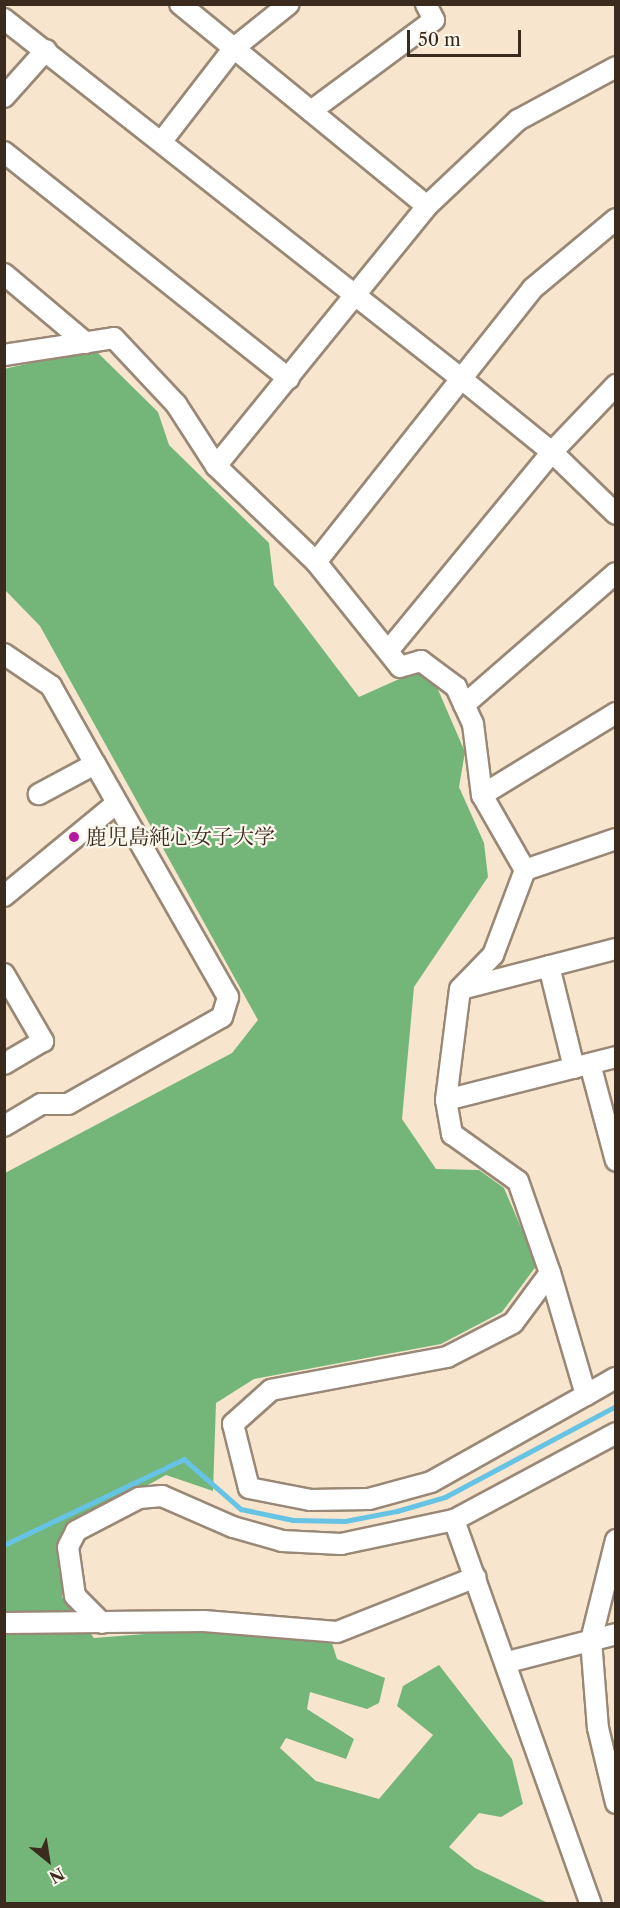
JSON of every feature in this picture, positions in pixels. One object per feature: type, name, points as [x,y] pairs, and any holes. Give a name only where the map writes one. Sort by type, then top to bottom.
[{"type":"street","points":[[180,4],[427,206]]},
{"type":"street","points":[[162,141],[234,48],[289,4]]},
{"type":"street","points":[[311,111],[434,20],[426,4]]},
{"type":"street","points":[[4,19],[458,376],[552,452],[615,513]]},
{"type":"street","points":[[4,97],[46,50]]},
{"type":"street","points":[[216,466],[356,297],[427,206],[518,120],[615,67]]},
{"type":"street","points":[[4,152],[289,379]]},
{"type":"street","points":[[316,562],[458,376],[531,288],[615,219]]},
{"type":"street","points":[[4,274],[86,342]]},
{"type":"street","points":[[4,355],[114,338],[176,404],[216,466],[316,562],[400,667],[421,661],[456,687],[473,724],[482,795],[525,870]]},
{"type":"street","points":[[388,651],[552,452],[615,385]]},
{"type":"street","points":[[464,705],[615,573]]},
{"type":"street","points":[[4,654],[51,686],[228,997],[222,1017],[68,1104],[41,1104],[4,1126]]},
{"type":"street","points":[[482,795],[615,713]]},
{"type":"street","points":[[39,794],[95,764]]},
{"type":"street","points":[[4,896],[117,803]]},
{"type":"street","points":[[525,870],[615,839]]},
{"type":"street","points":[[525,870],[493,955],[460,989],[446,1100],[452,1134],[518,1181],[550,1273],[586,1395]]},
{"type":"street","points":[[460,989],[615,949]]},
{"type":"street","points":[[549,966],[615,1161]]},
{"type":"street","points":[[4,974],[43,1041],[4,1065]]},
{"type":"street","points":[[446,1100],[615,1057]]},
{"type":"street","points":[[550,1273],[513,1323],[447,1357],[271,1390],[233,1424],[244,1478],[249,1488],[310,1500],[369,1499],[430,1482],[615,1378]]},
{"type":"street","points":[[102,1623],[75,1596],[68,1547],[76,1531],[139,1498],[162,1496],[233,1527],[282,1541],[341,1544],[454,1520],[615,1433]]},
{"type":"street","points":[[454,1520],[508,1662],[591,1904]]},
{"type":"street","points":[[615,1540],[603,1638],[598,1728],[615,1803]]},
{"type":"street","points":[[4,1623],[204,1621],[337,1632],[476,1577]]},
{"type":"street","points":[[508,1662],[603,1638]]},
{"type":"green space","points":[[94,349],[158,412],[169,445],[269,543],[274,585],[359,697],[417,671],[436,685],[465,752],[459,787],[484,843],[488,877],[414,987],[402,1119],[436,1169],[479,1170],[504,1188],[537,1265],[502,1312],[441,1344],[254,1379],[216,1403],[213,1491],[166,1475],[62,1533],[62,1597],[94,1638],[209,1629],[331,1640],[337,1659],[385,1678],[379,1703],[367,1709],[310,1692],[307,1709],[354,1739],[346,1759],[286,1738],[280,1748],[316,1781],[379,1799],[433,1735],[397,1706],[403,1686],[439,1665],[512,1759],[523,1804],[501,1817],[479,1813],[449,1847],[475,1868],[548,1903],[5,1903],[5,1173],[232,1053],[258,1020],[40,626],[5,590],[4,369]]},
{"type":"waterway","points":[[4,1545],[184,1459],[241,1509],[293,1520],[345,1521],[397,1511],[445,1497],[616,1406]]},
{"type":"place","name":"鹿児島純心女子大学","points":[[74,837]]}]
